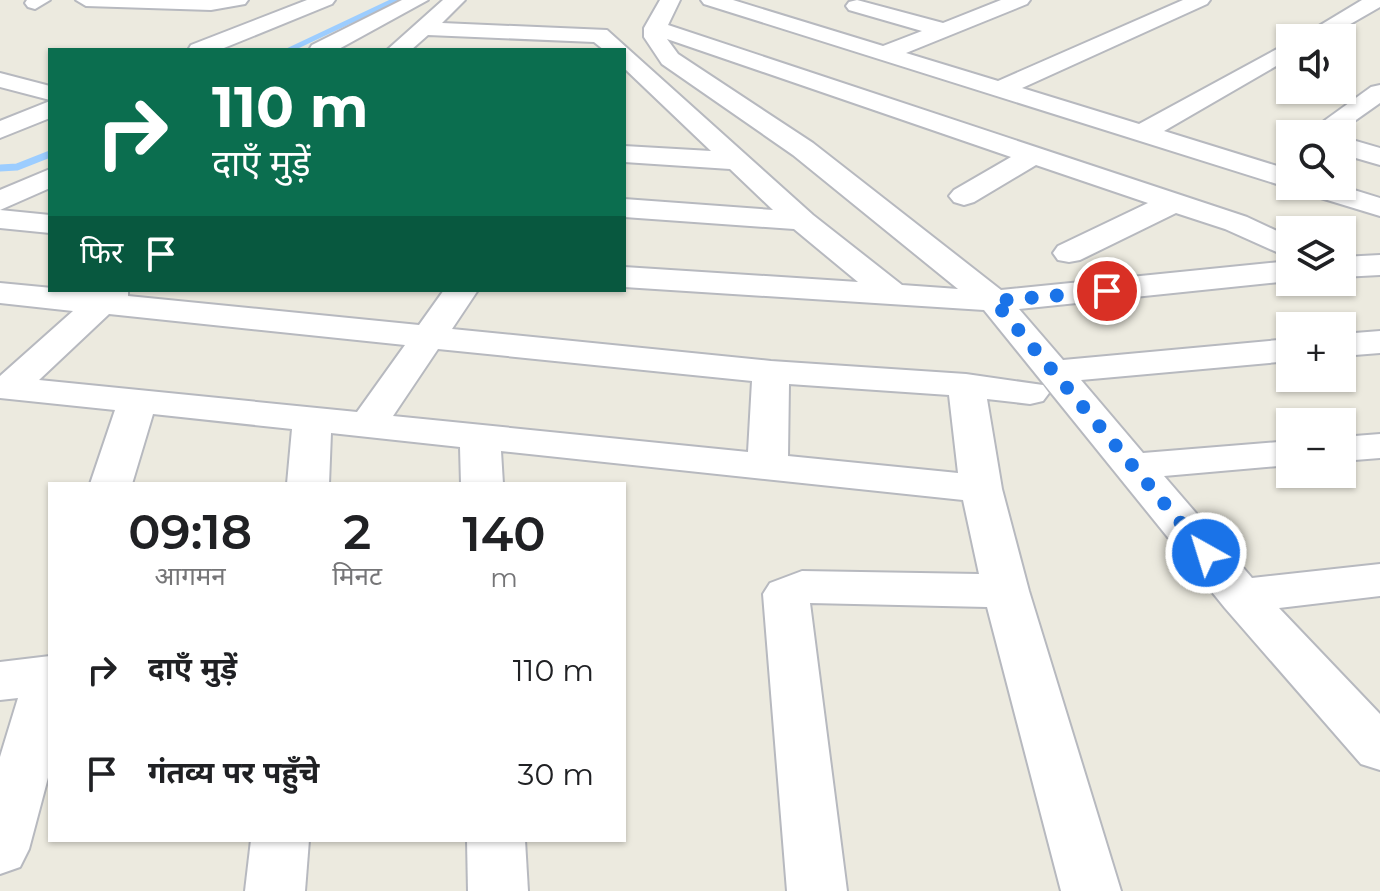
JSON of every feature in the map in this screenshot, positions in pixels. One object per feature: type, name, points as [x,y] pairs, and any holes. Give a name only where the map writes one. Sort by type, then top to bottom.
[{"type":"street","points":[[86,0],[211,4],[238,0]]},
{"type":"street","points":[[204,48],[325,0]]},
{"type":"street","points":[[324,48],[418,0]]},
{"type":"street","points":[[400,48],[455,0]]},
{"type":"street","points":[[670,0],[655,28],[655,43],[670,59],[812,156],[994,301],[1041,382],[1135,466],[1241,596],[1380,749]]},
{"type":"street","points":[[711,0],[1276,175]]},
{"type":"street","points":[[883,54],[944,30],[981,8],[1020,0]]},
{"type":"street","points":[[1000,89],[1200,0]]},
{"type":"street","points":[[856,6],[944,30]]},
{"type":"street","points":[[1339,24],[1373,8]]},
{"type":"street","points":[[588,11],[590,34]]},
{"type":"street","points":[[533,35],[535,12]]},
{"type":"street","points":[[423,28],[533,35],[590,34],[604,37],[616,48]]},
{"type":"street","points":[[655,28],[1032,156],[1084,184],[1174,202],[1236,223],[1276,242]]},
{"type":"street","points":[[626,57],[802,221],[895,296]]},
{"type":"street","points":[[1140,134],[1276,57]]},
{"type":"street","points":[[947,72],[981,61]]},
{"type":"street","points":[[0,80],[48,92]]},
{"type":"street","points":[[1338,120],[1380,92]]},
{"type":"street","points":[[1353,109],[1380,119]]},
{"type":"street","points":[[0,130],[48,110]]},
{"type":"street","points":[[1356,149],[1380,157]]},
{"type":"street","points":[[626,154],[738,161]]},
{"type":"street","points":[[964,196],[1032,156]]},
{"type":"street","points":[[1262,171],[1276,162]]},
{"type":"street","points":[[0,201],[48,178]]},
{"type":"street","points":[[1356,200],[1380,207]]},
{"type":"street","points":[[1069,253],[1174,202]]},
{"type":"street","points":[[626,208],[802,221]]},
{"type":"street","points":[[0,219],[48,224]]},
{"type":"street","points":[[1356,266],[1380,265]]},
{"type":"street","points":[[626,277],[994,301],[1276,272]]},
{"type":"street","points":[[368,424],[460,292]]},
{"type":"street","points":[[5,387],[108,298]]},
{"type":"street","points":[[5,303],[108,298],[427,339],[771,372],[966,385],[1041,382],[1276,352]]},
{"type":"street","points":[[1356,344],[1380,342]]},
{"type":"street","points":[[767,468],[771,372]]},
{"type":"street","points":[[966,385],[981,489],[1006,591],[1091,891]]},
{"type":"street","points":[[5,387],[981,489]]},
{"type":"street","points":[[112,482],[138,400]]},
{"type":"street","points":[[308,482],[312,418]]},
{"type":"street","points":[[480,435],[482,482]]},
{"type":"street","points":[[1356,448],[1380,446]]},
{"type":"street","points":[[1135,466],[1276,454]]},
{"type":"street","points":[[1241,596],[1380,580]]},
{"type":"street","points":[[817,891],[786,594],[802,587],[1006,591]]},
{"type":"street","points":[[0,681],[48,676]]},
{"type":"street","points":[[0,849],[48,683]]},
{"type":"street","points":[[275,891],[280,842]]},
{"type":"street","points":[[496,842],[498,891]]},
{"type":"waterway","points":[[293,48],[395,0]]},
{"type":"waterway","points":[[0,168],[17,167],[48,155]]},
{"type":"route","points":[[1107,291],[994,301],[1206,553]]}]
